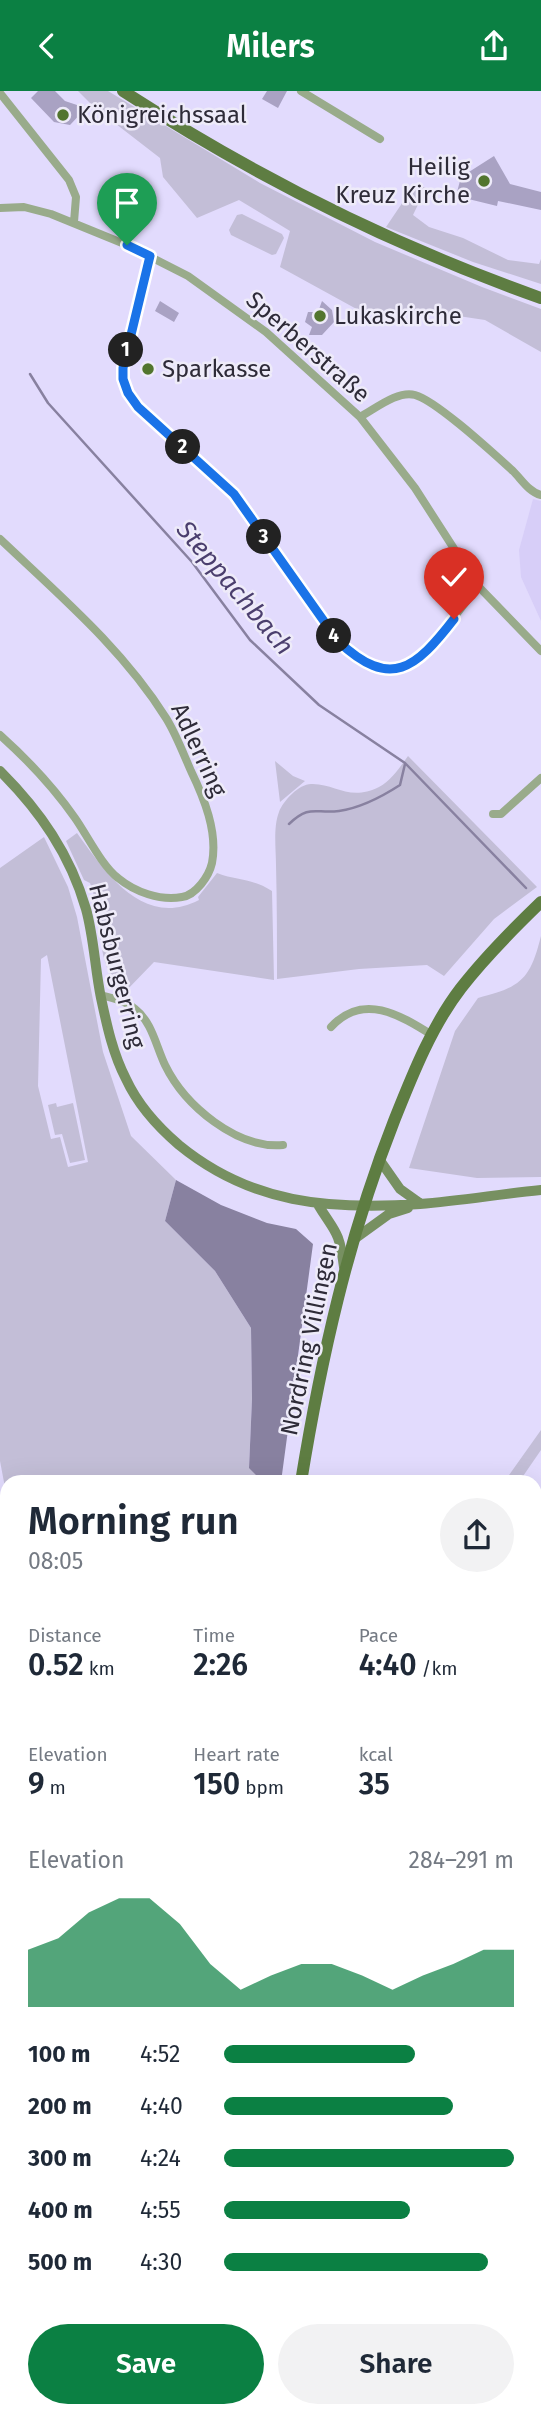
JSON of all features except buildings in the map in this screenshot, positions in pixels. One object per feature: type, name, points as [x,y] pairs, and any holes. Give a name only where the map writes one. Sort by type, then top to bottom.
[{"type":"main road","points":[[123,91],[232,157],[316,202],[441,259],[541,298]]},
{"type":"main road","name":"Nordring Villingen","points":[[302,1475],[344,1267],[362,1206],[407,1089],[432,1035],[468,980],[541,902]]},
{"type":"street","points":[[302,91],[380,139]]},
{"type":"street","points":[[0,93],[37,144],[69,180],[76,197],[74,222]]},
{"type":"street","name":"Sperberstraße","points":[[0,208],[24,207],[74,222],[188,275],[236,308],[313,372],[360,417],[415,488],[478,586],[541,651]]},
{"type":"street","points":[[150,256],[125,352],[123,379],[128,393],[138,407],[234,494],[338,641],[356,658],[377,668],[401,667],[413,663],[425,655],[478,586]]},
{"type":"street","points":[[360,417],[397,397],[414,394],[450,418],[513,471],[533,493],[541,495]]},
{"type":"street","name":"Adlerring","points":[[0,539],[105,639],[145,687],[167,721],[200,789],[210,825],[214,850],[211,868],[203,882],[186,897],[163,899],[116,877],[40,771],[0,735]]},
{"type":"street","name":"Habsburgerring","points":[[0,771],[24,795],[53,832],[68,859],[86,910],[110,1038],[127,1082],[163,1131],[202,1163],[236,1183],[273,1196],[362,1206],[421,1204]]},
{"type":"street","points":[[493,814],[501,814],[541,778]]},
{"type":"street","points":[[100,995],[134,1008],[146,1020],[166,1068],[190,1101],[226,1129],[264,1147],[283,1145]]},
{"type":"street","points":[[331,1027],[342,1014],[387,1010],[432,1035]]},
{"type":"street","points":[[379,1159],[395,1183],[421,1204]]},
{"type":"street","points":[[352,1241],[389,1214],[421,1204],[541,1190]]},
{"type":"street","points":[[317,1203],[341,1238],[344,1267]]},
{"type":"shaded area","points":[[78,91],[108,91],[260,183],[375,242],[541,309],[541,352],[485,320],[425,311],[362,312],[280,267],[290,231],[239,200],[197,218],[163,177],[160,158],[94,107]]},
{"type":"shaded area","points":[[415,184],[426,188],[413,215],[429,227],[463,238],[508,260],[539,264],[541,259],[541,284],[473,262],[386,227]]},
{"type":"shaded area","points":[[242,214],[282,234],[284,238],[276,254],[272,255],[231,235],[229,230],[237,215]]},
{"type":"shaded area","points":[[533,499],[541,501],[541,621],[521,577],[519,550]]},
{"type":"shaded area","points":[[408,756],[537,887],[494,919],[444,976],[427,965],[359,969],[277,979],[275,831],[281,808],[292,794],[306,785],[320,784],[359,793],[379,787],[392,777]]},
{"type":"shaded area","points":[[275,761],[293,776],[305,781],[280,802]]},
{"type":"shaded area","points":[[77,833],[114,879],[143,902],[160,907],[179,907],[199,900],[198,897],[217,873],[258,884],[272,891],[274,980],[154,962],[124,993],[114,982],[103,956],[90,883],[84,880],[66,841]]},
{"type":"shaded area","points":[[44,837],[68,887],[77,917],[103,1052],[131,1136],[176,1180],[165,1221],[215,1271],[251,1328],[249,1467],[256,1475],[3,1475],[0,1461],[0,868]],"holes":[[[47,955],[88,1162],[68,1167],[60,1137],[51,1139],[38,1086],[41,959]]]},
{"type":"shaded area","points":[[541,936],[541,1177],[477,1178],[409,1168],[455,1031],[478,998],[504,990],[522,979],[533,963]]},
{"type":"shaded area","points":[[56,1103],[57,1107],[73,1103],[85,1160],[70,1163],[62,1134],[55,1135],[48,1105]]},
{"type":"shaded area","points":[[176,1180],[221,1205],[267,1223],[296,1229],[313,1244],[282,1475],[256,1475],[249,1468],[251,1328],[215,1271],[165,1221]]},
{"type":"shaded area","points":[[541,1430],[541,1450],[524,1475],[509,1475]]},
{"type":"waterway","name":"Steppachbach","points":[[30,374],[48,403],[192,562],[250,640],[319,705],[405,763],[526,888]]},
{"type":"waterway","points":[[289,824],[308,812],[347,809],[379,797],[400,785],[405,764]]},
{"type":"place","name":"Königreichssaal","points":[[63,115]]},
{"type":"place","name":"Heilig Kreuz Kirche","points":[[484,181]]},
{"type":"place","name":"Lukaskirche","points":[[320,316]]},
{"type":"place","name":"Sparkasse","points":[[148,369]]},
{"type":"route","points":[[127,245],[150,256],[125,352],[123,379],[128,393],[138,407],[234,494],[338,641],[356,658],[377,668],[401,667],[425,655],[454,619]]}]
